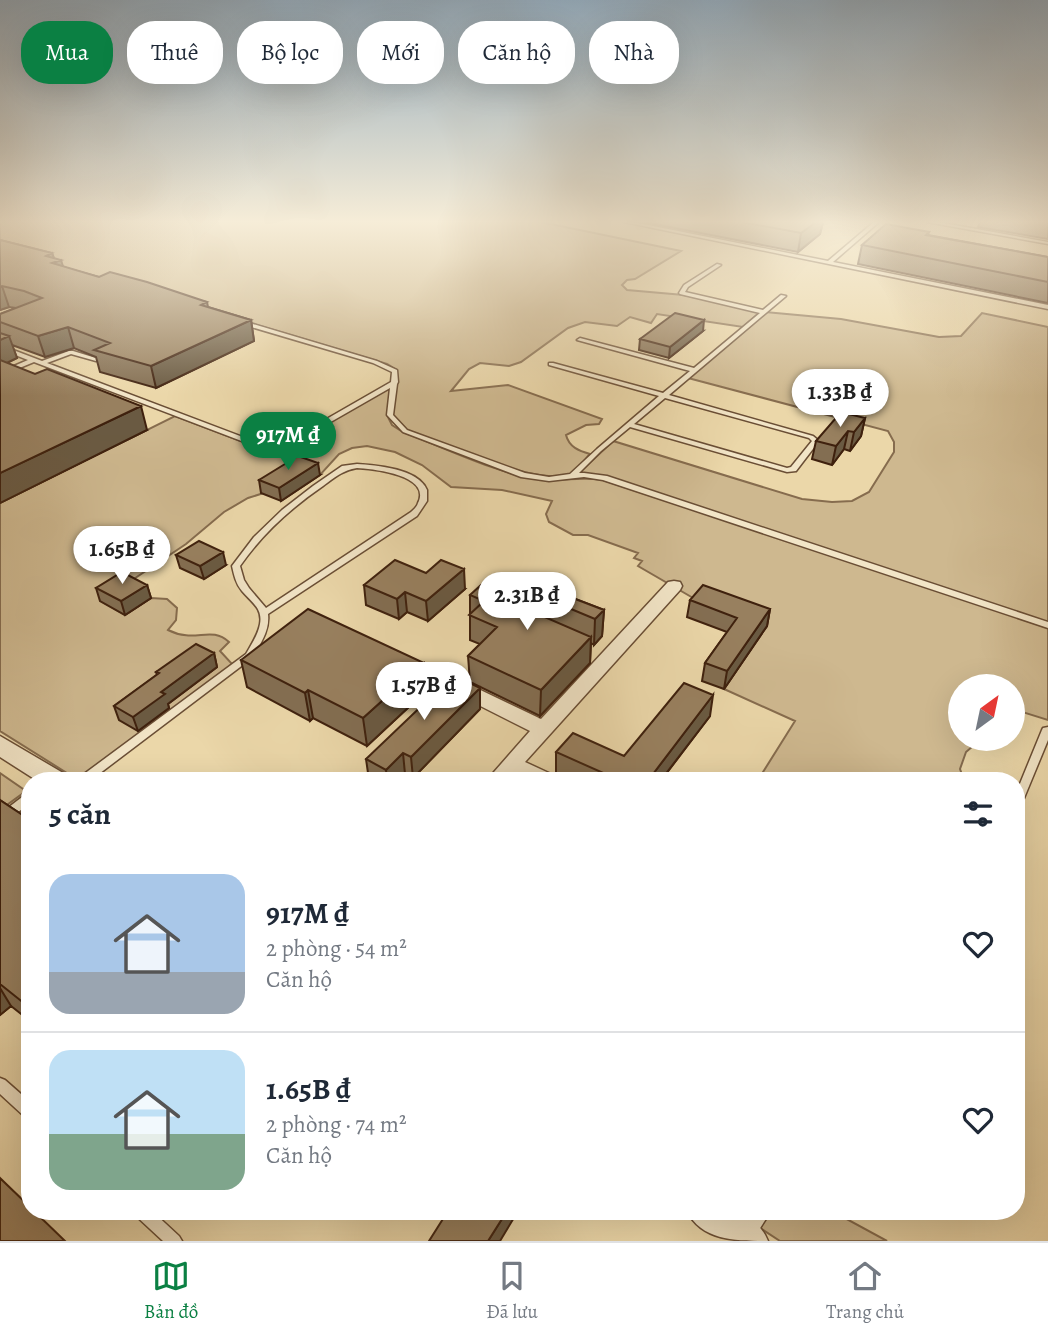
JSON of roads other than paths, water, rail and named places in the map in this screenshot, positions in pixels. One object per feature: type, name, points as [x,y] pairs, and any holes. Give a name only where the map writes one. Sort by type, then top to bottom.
[{"type":"street","points":[[505,772],[544,729],[601,657],[674,586]]},
{"type":"street","points":[[438,677],[544,729]]},
{"type":"street","points":[[0,745],[41,772]]},
{"type":"street","points":[[512,765],[527,772]]},
{"type":"street","points":[[728,1220],[753,1230]]},
{"type":"lane","points":[[696,280],[686,286],[682,293],[763,312]]},
{"type":"lane","points":[[913,280],[1048,307]]},
{"type":"lane","points":[[573,475],[783,296]]},
{"type":"lane","points":[[230,319],[395,371],[390,415],[405,431],[524,475],[549,479],[573,475],[604,478],[1048,625]]},
{"type":"lane","points":[[580,340],[695,370]]},
{"type":"lane","points":[[0,347],[268,449],[285,446],[395,382]]},
{"type":"lane","points":[[41,363],[71,352],[96,359]]},
{"type":"lane","points":[[0,374],[33,360]]},
{"type":"lane","points":[[551,364],[811,437],[816,441],[793,469],[787,470],[629,425]]},
{"type":"lane","points":[[94,772],[250,656],[260,639],[266,612],[262,604],[242,586],[236,566],[244,551],[281,518],[336,473],[357,464],[392,470],[412,478],[419,484],[424,498],[421,508],[414,514],[266,612]]},
{"type":"lane","points":[[1025,784],[1047,730]]},
{"type":"lane","points":[[0,820],[21,804]]},
{"type":"lane","points":[[0,1085],[21,1104]]},
{"type":"lane","points":[[151,1220],[174,1241]]}]
